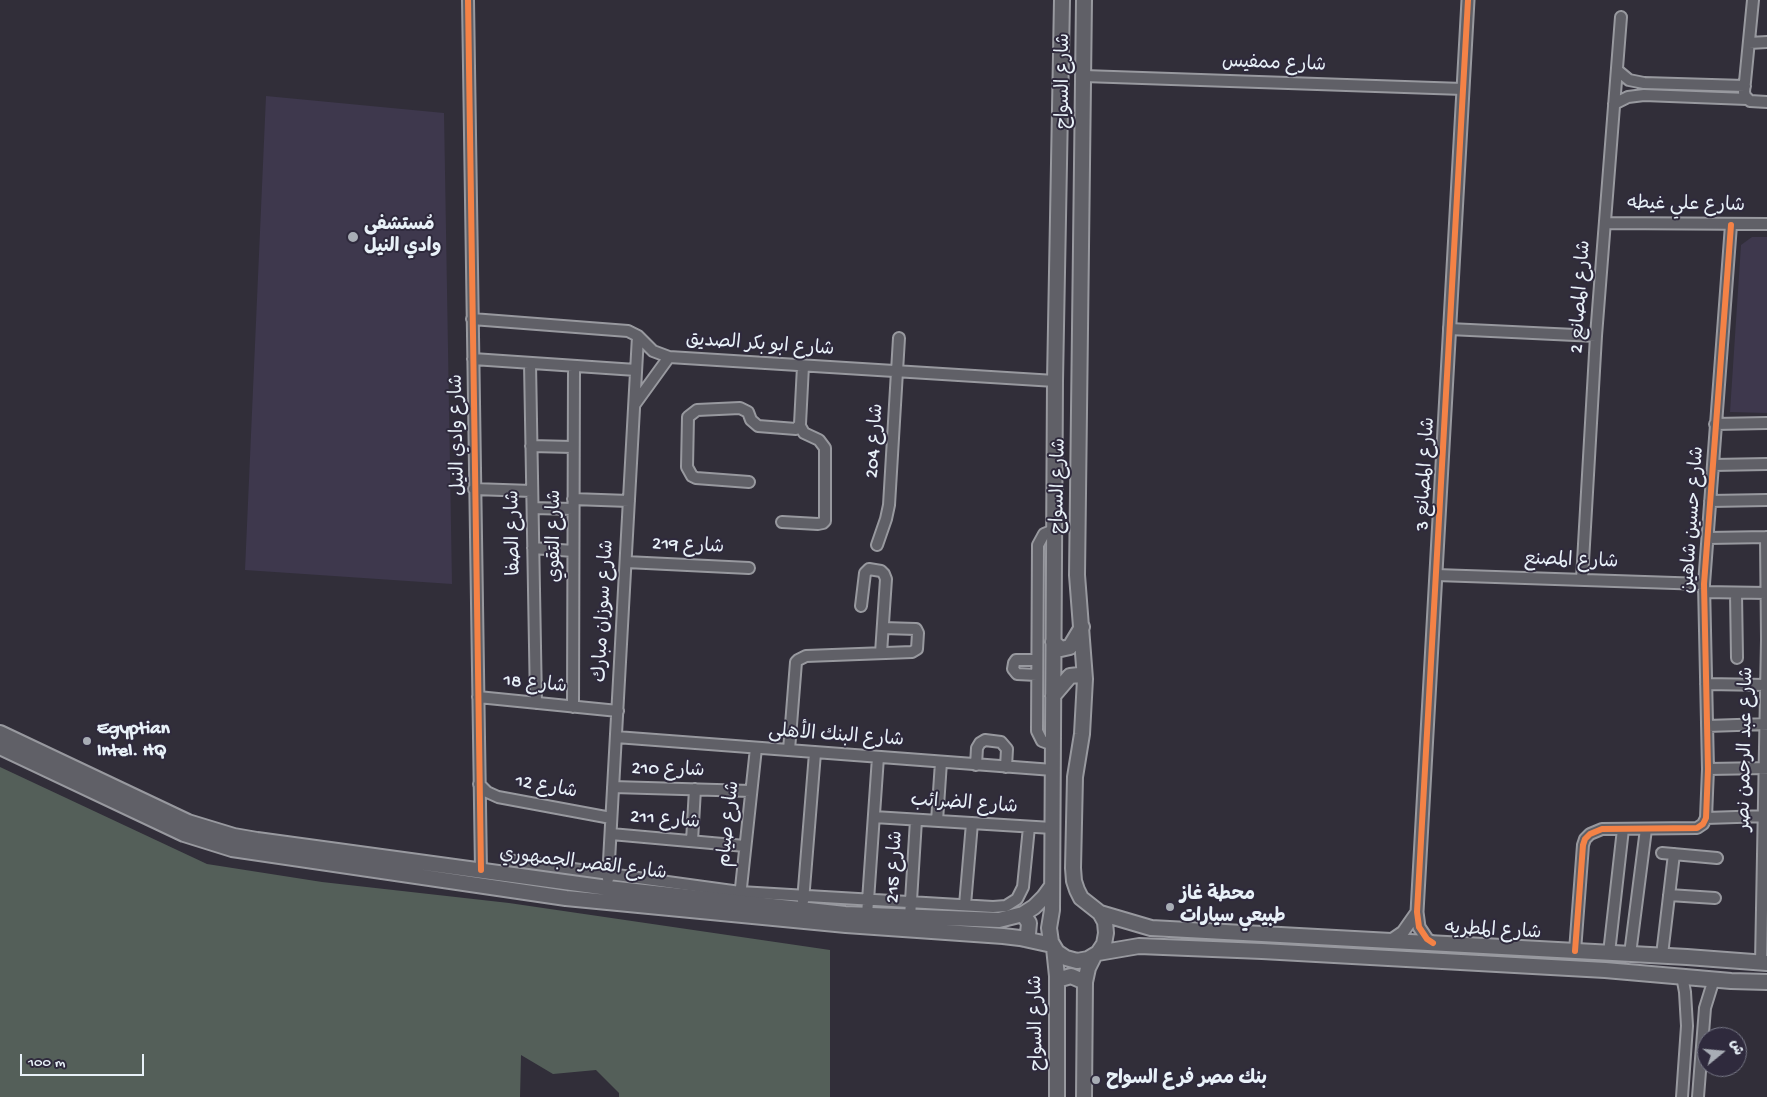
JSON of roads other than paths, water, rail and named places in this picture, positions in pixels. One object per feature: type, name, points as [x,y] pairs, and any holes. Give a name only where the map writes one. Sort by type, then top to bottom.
[{"type":"main road","name":"شارع السواح","points":[[1057,1097],[1057,980],[1049,928],[1052,910],[1055,381],[1062,0]]},
{"type":"main road","name":"شارع السواح","points":[[1084,0],[1077,575],[1085,679],[1082,734],[1075,777],[1073,868],[1074,881],[1081,898],[1100,912]]},
{"type":"main road","points":[[1062,40],[1064,46],[1070,48],[1084,29]]},
{"type":"main road","points":[[1061,96],[1070,74],[1077,71],[1084,76]]},
{"type":"main road","points":[[1054,642],[1061,648],[1070,648],[1082,627]]},
{"type":"main road","points":[[1053,696],[1070,676],[1076,675],[1085,679]]},
{"type":"main road","name":"شارع القصر الجمهوري","points":[[0,733],[70,773]]},
{"type":"main road","name":"شارع القصر الجمهوري","points":[[0,747],[70,773],[188,822],[234,836],[481,870],[608,881],[740,897],[802,910],[867,915],[998,920],[1023,914],[1034,907],[1052,886]]},
{"type":"main road","name":"شارع القصر الجمهوري","points":[[90,782],[184,834],[224,847],[257,853],[566,898],[846,925],[994,935],[1026,939],[1053,947]]},
{"type":"main road","points":[[1084,1097],[1085,982],[1088,968],[1104,944],[1105,922],[1100,912]]},
{"type":"main road","name":"شارع المطريه","points":[[1100,912],[1145,926],[1762,963]]},
{"type":"main road","points":[[1023,914],[1029,923],[1026,939]]},
{"type":"main road","points":[[1139,946],[1127,936],[1126,932],[1132,927],[1145,926]]},
{"type":"main road","name":"شارع المطريه","points":[[1096,954],[1139,946],[1272,951],[1762,982]]},
{"type":"main road","name":"شارع السواح","points":[[1053,947],[1061,956],[1072,960],[1083,960],[1096,954]]},
{"type":"main road","points":[[1687,957],[1696,964],[1721,967],[1728,973],[1731,981]]},
{"type":"main road","points":[[1762,963],[1755,974],[1762,982]]},
{"type":"main road","points":[[1057,980],[1071,976],[1085,982]]},
{"type":"street","name":"شارع وادي النيل","points":[[468,0],[481,870]]},
{"type":"street","name":"شارع المصانع 3","points":[[1433,944],[1419,927],[1417,912],[1468,0]]},
{"type":"street","points":[[1747,99],[1745,96],[1745,86],[1753,0]]},
{"type":"street","name":"شارع المصانع 2","points":[[1582,579],[1596,336],[1621,17]]},
{"type":"street","points":[[1749,43],[1767,42]]},
{"type":"street","points":[[1617,70],[1629,80],[1644,84],[1745,86]]},
{"type":"street","name":"شارع ممفيس","points":[[1084,76],[1463,89]]},
{"type":"street","points":[[1614,104],[1628,97],[1644,95],[1747,99],[1767,102]]},
{"type":"street","name":"شارع علي غيطه","points":[[1605,223],[1767,224]]},
{"type":"street","name":"شارع حسين شاهين","points":[[1706,818],[1708,769],[1704,588],[1731,225]]},
{"type":"street","name":"شارع ابو بكر الصديق","points":[[472,319],[628,331],[638,336],[653,351],[669,357],[1055,381]]},
{"type":"street","points":[[1449,329],[1596,336]]},
{"type":"street","name":"شارع سوزان مبارك","points":[[608,881],[638,336]]},
{"type":"street","name":"شارع 204","points":[[877,545],[889,505],[899,338]]},
{"type":"street","points":[[634,405],[669,357]]},
{"type":"street","points":[[473,359],[636,370]]},
{"type":"street","name":"شارع الصفا","points":[[530,363],[536,703]]},
{"type":"street","name":"شارع التقوي","points":[[573,707],[574,366]]},
{"type":"street","points":[[782,522],[818,524],[825,521],[825,448],[820,440],[804,433],[800,426],[803,366]]},
{"type":"street","points":[[748,482],[696,478],[692,476],[687,467],[688,417],[694,412],[740,408],[748,412],[751,420],[758,426],[794,429],[800,426]]},
{"type":"street","points":[[1716,424],[1767,422]]},
{"type":"street","points":[[531,446],[573,447]]},
{"type":"street","points":[[1713,465],[1767,464]]},
{"type":"street","points":[[474,489],[532,491]]},
{"type":"street","points":[[1710,501],[1767,500]]},
{"type":"street","points":[[532,508],[629,501]]},
{"type":"street","points":[[1053,745],[1042,741],[1037,732],[1037,660],[1038,545],[1044,534],[1054,530]]},
{"type":"street","points":[[1708,538],[1766,537]]},
{"type":"street","name":"شارع عبد الرحمن نصر","points":[[1762,963],[1767,685],[1766,537]]},
{"type":"street","points":[[533,548],[573,551]]},
{"type":"street","name":"شارع 219","points":[[626,562],[749,568]]},
{"type":"street","points":[[862,606],[865,573],[870,569],[881,571],[886,580],[881,654]]},
{"type":"street","name":"شارع المصنع","points":[[1436,575],[1582,579],[1704,588],[1736,593],[1767,593]]},
{"type":"street","points":[[1736,593],[1737,658]]},
{"type":"street","points":[[790,750],[796,662],[806,656],[916,651],[918,647],[918,633],[916,629],[883,628]]},
{"type":"street","points":[[1037,660],[1016,660],[1013,669],[1017,674],[1037,675]]},
{"type":"street","points":[[1706,684],[1767,685]]},
{"type":"street","name":"شارع 18","points":[[478,697],[618,711]]},
{"type":"street","points":[[1707,726],[1766,724]]},
{"type":"street","name":"شارع البنك الأهلى","points":[[616,737],[1052,770]]},
{"type":"street","points":[[976,765],[977,748],[985,740],[1001,742],[1007,749],[1006,767]]},
{"type":"street","name":"شارع صيام","points":[[740,897],[756,748]]},
{"type":"street","points":[[802,910],[815,753]]},
{"type":"street","points":[[867,915],[878,757]]},
{"type":"street","points":[[937,821],[941,762]]},
{"type":"street","points":[[1708,769],[1766,768]]},
{"type":"street","name":"شارع 12","points":[[479,784],[487,792],[498,797],[611,818]]},
{"type":"street","name":"شارع 210","points":[[613,787],[751,791]]},
{"type":"street","points":[[692,841],[696,789]]},
{"type":"street","points":[[1575,951],[1583,845],[1585,839],[1596,831],[1646,828],[1697,828],[1703,824],[1706,818],[1765,816]]},
{"type":"street","name":"شارع الضرائب","points":[[874,817],[1052,828]]},
{"type":"street","name":"شارع 215","points":[[910,917],[916,820]]},
{"type":"street","points":[[966,905],[972,823]]},
{"type":"street","points":[[740,897],[803,896],[1006,906],[1017,899],[1023,887],[1029,827]]},
{"type":"street","points":[[1630,954],[1646,828]]},
{"type":"street","points":[[1609,953],[1623,829]]},
{"type":"street","name":"شارع 211","points":[[611,834],[745,846]]},
{"type":"street","points":[[1662,853],[1717,858]]},
{"type":"street","points":[[1662,956],[1674,854]]},
{"type":"street","points":[[508,860],[608,881]]},
{"type":"street","points":[[1669,895],[1715,898]]},
{"type":"street","points":[[1390,941],[1409,926],[1417,912]]},
{"type":"street","points":[[1682,976],[1687,1018],[1682,1097]]},
{"type":"street","points":[[1698,1097],[1705,1008],[1714,979]]},
{"type":"place","name":"مُستشفى وادي النيل","points":[[353,237]]},
{"type":"place","name":"Egyptian Intel. HQ","points":[[87,741]]},
{"type":"place","name":"محطة غاز طبيعي سيارات","points":[[1170,907]]},
{"type":"place","name":"بنك مصر فرع السواح","points":[[1096,1080]]}]
